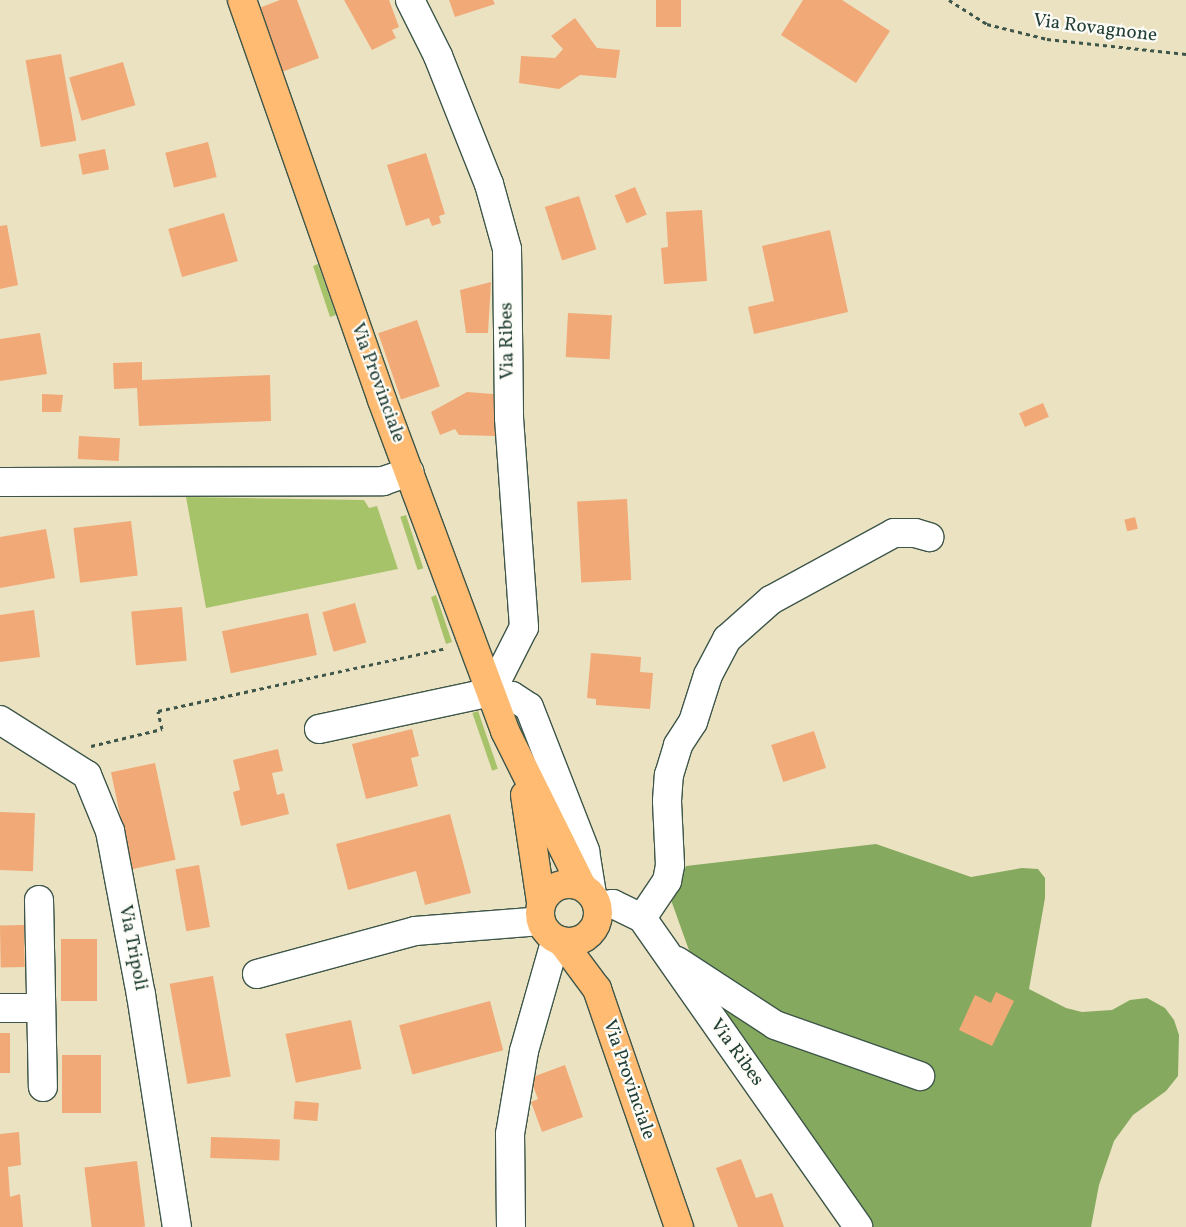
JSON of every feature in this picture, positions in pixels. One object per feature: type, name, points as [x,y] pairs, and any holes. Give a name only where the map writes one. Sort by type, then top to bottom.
[{"type":"main road","name":"Via Provinciale","points":[[242,0],[410,472],[491,692],[519,764],[591,904]]},
{"type":"main road","name":"Via Provinciale","points":[[519,764],[550,926],[597,989],[679,1227]]},
{"type":"main road","points":[[559,885],[591,904],[581,940],[550,926],[559,885]]},
{"type":"main road","points":[[591,904],[592,963],[597,989]]},
{"type":"street","name":"Via Ribes","points":[[410,0],[438,56],[490,184],[507,249],[510,418],[524,627],[491,692]]},
{"type":"street","points":[[0,482],[383,481],[410,472]]},
{"type":"street","points":[[319,729],[491,692],[512,696],[529,706],[585,851],[591,904],[613,904],[642,918],[666,881],[670,866],[667,801],[669,775],[678,745],[693,722],[708,675],[727,639],[771,600],[894,533],[915,533],[929,537]]},
{"type":"street","name":"Via Tripoli","points":[[0,720],[87,775],[110,831],[141,995],[177,1227]]},
{"type":"street","points":[[40,900],[43,1087]]},
{"type":"street","name":"Via Ribes","points":[[642,918],[858,1227]]},
{"type":"street","points":[[257,974],[415,931],[550,926],[524,1051],[510,1134],[510,1227]]},
{"type":"street","points":[[664,952],[774,1025],[920,1076]]},
{"type":"street","points":[[0,1008],[41,1008]]},
{"type":"path","name":"Via Rovagnone","points":[[949,0],[987,24],[1047,39],[1186,54]]},
{"type":"path","points":[[54,754],[162,729],[158,711],[472,642]]},
{"type":"green space","points":[[318,264],[336,315],[330,317],[313,266]]},
{"type":"green space","points":[[186,497],[364,500],[369,508],[377,506],[398,569],[206,608]]},
{"type":"green space","points":[[406,515],[423,568],[418,570],[400,517]]},
{"type":"green space","points":[[436,595],[452,642],[446,644],[431,597]]},
{"type":"green space","points":[[478,711],[498,769],[492,771],[472,713]]},
{"type":"green space","points":[[876,844],[971,877],[1022,868],[1038,869],[1045,878],[1045,898],[1029,989],[1066,1008],[1082,1012],[1112,1010],[1130,1000],[1147,998],[1165,1008],[1174,1020],[1179,1035],[1178,1076],[1166,1091],[1133,1115],[1114,1141],[1099,1185],[1091,1227],[866,1227],[695,967],[671,900],[686,866]]},
{"type":"building","points":[[280,0],[297,0],[319,58],[279,73],[254,10]]},
{"type":"building","points":[[344,0],[389,0],[399,27],[392,30],[396,38],[372,50]]},
{"type":"building","points":[[449,0],[493,0],[495,4],[455,17]]},
{"type":"building","points":[[656,0],[681,0],[681,27],[656,27]]},
{"type":"building","points":[[803,0],[842,0],[890,31],[856,83],[781,35]]},
{"type":"building","points":[[575,18],[597,48],[620,50],[616,78],[580,75],[559,89],[519,83],[521,56],[555,58],[563,49],[551,36]]},
{"type":"building","points":[[61,54],[76,141],[41,147],[26,60]]},
{"type":"building","points":[[123,62],[135,105],[82,121],[69,77]]},
{"type":"building","points":[[208,142],[217,177],[174,188],[165,153]]},
{"type":"building","points":[[105,149],[109,170],[83,175],[78,154]]},
{"type":"building","points":[[426,153],[445,214],[439,216],[441,223],[432,226],[429,218],[406,226],[387,165]]},
{"type":"building","points":[[635,187],[647,215],[626,223],[615,196]]},
{"type":"building","points":[[579,196],[596,249],[562,260],[545,207]]},
{"type":"building","points":[[702,210],[707,281],[664,284],[661,248],[668,247],[666,212]]},
{"type":"building","points":[[224,213],[238,261],[182,277],[168,229]]},
{"type":"building","points":[[7,225],[18,285],[0,289],[0,226]]},
{"type":"building","points":[[830,230],[848,312],[754,334],[748,307],[774,301],[762,246]]},
{"type":"building","points":[[491,282],[488,333],[466,333],[460,290]]},
{"type":"building","points":[[568,313],[612,315],[610,359],[566,357]]},
{"type":"building","points":[[417,320],[440,386],[401,400],[378,333]]},
{"type":"building","points":[[40,333],[47,374],[0,381],[0,339]]},
{"type":"building","points":[[142,362],[142,380],[270,375],[271,421],[139,426],[137,388],[114,389],[113,363]]},
{"type":"building","points":[[467,392],[506,395],[503,441],[495,440],[496,436],[459,435],[455,429],[440,435],[431,412]]},
{"type":"building","points":[[42,394],[63,395],[61,412],[42,412]]},
{"type":"building","points":[[1043,403],[1049,417],[1025,427],[1019,413]]},
{"type":"building","points":[[79,436],[120,438],[119,461],[78,459]]},
{"type":"building","points":[[627,499],[631,580],[581,583],[577,502]]},
{"type":"building","points":[[1135,517],[1138,529],[1127,531],[1124,520]]},
{"type":"building","points":[[131,521],[138,576],[80,583],[73,528]]},
{"type":"building","points":[[46,529],[55,578],[0,588],[0,537]]},
{"type":"building","points":[[355,603],[366,642],[334,652],[322,612]]},
{"type":"building","points":[[182,607],[187,661],[136,665],[131,611]]},
{"type":"building","points":[[34,610],[40,657],[0,662],[0,615]]},
{"type":"building","points":[[308,613],[317,655],[231,673],[222,631]]},
{"type":"building","points":[[591,653],[641,657],[640,672],[653,673],[650,709],[596,705],[596,699],[587,698]]},
{"type":"building","points":[[412,729],[419,756],[411,758],[418,786],[366,799],[352,744]]},
{"type":"building","points":[[814,731],[826,768],[783,782],[771,745]]},
{"type":"building","points":[[278,749],[283,771],[272,773],[277,795],[284,793],[289,814],[241,826],[233,792],[240,790],[233,760]]},
{"type":"building","points":[[155,763],[176,860],[132,869],[111,772]]},
{"type":"building","points":[[0,812],[35,813],[33,871],[0,870]]},
{"type":"building","points":[[450,814],[471,893],[425,905],[416,871],[348,890],[336,844]]},
{"type":"building","points":[[199,865],[210,927],[186,931],[175,869]]},
{"type":"building","points":[[0,925],[24,925],[25,967],[1,967]]},
{"type":"building","points":[[61,939],[97,939],[97,1001],[61,1001]]},
{"type":"building","points":[[213,976],[231,1076],[187,1084],[170,984]]},
{"type":"building","points":[[996,992],[1014,1001],[992,1046],[959,1030],[975,995],[991,1003]]},
{"type":"building","points":[[490,1001],[503,1050],[412,1075],[399,1025]]},
{"type":"building","points":[[351,1020],[361,1069],[296,1083],[285,1034]]},
{"type":"building","points":[[0,1033],[10,1033],[10,1073],[0,1073]]},
{"type":"building","points":[[62,1055],[101,1055],[101,1113],[62,1113]]},
{"type":"building","points":[[565,1065],[583,1117],[542,1132],[531,1102],[538,1099],[530,1078]]},
{"type":"building","points":[[295,1101],[319,1103],[317,1121],[293,1119]]},
{"type":"building","points":[[19,1132],[21,1165],[8,1167],[10,1197],[20,1194],[23,1227],[0,1227],[0,1134]]},
{"type":"building","points":[[211,1137],[280,1139],[279,1160],[210,1158]]},
{"type":"building","points":[[741,1159],[756,1198],[772,1193],[784,1227],[738,1227],[716,1168]]},
{"type":"building","points":[[137,1161],[145,1227],[92,1227],[84,1167]]}]
